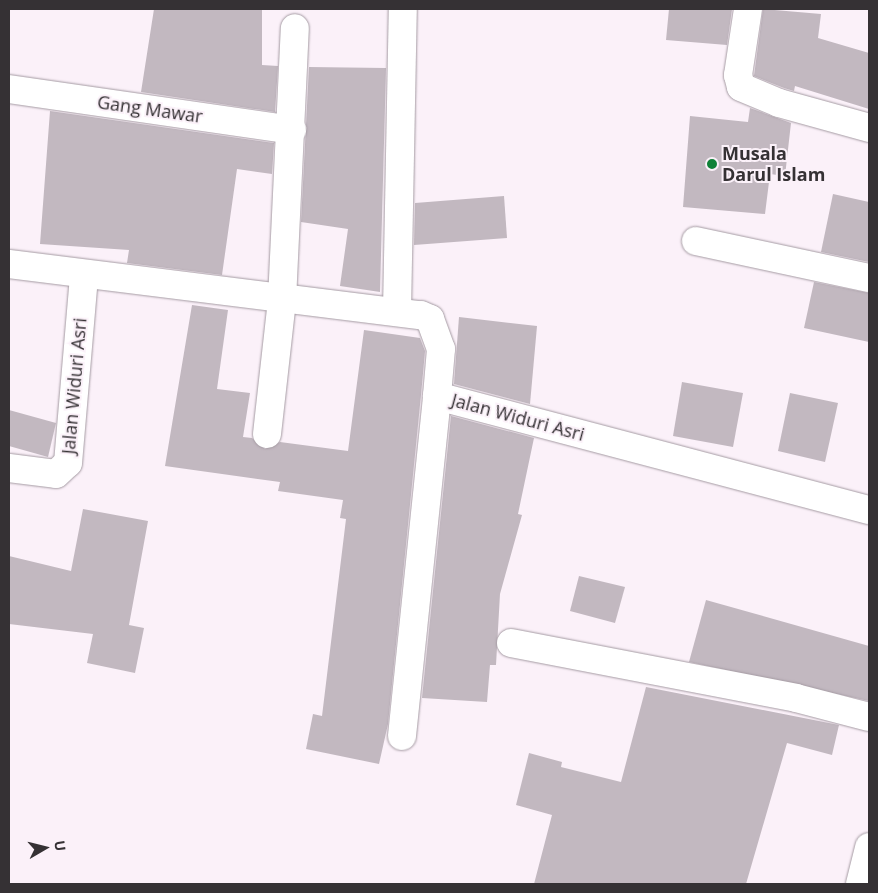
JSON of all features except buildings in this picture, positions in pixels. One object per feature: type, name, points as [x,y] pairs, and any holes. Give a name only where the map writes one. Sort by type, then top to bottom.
[{"type":"street","points":[[397,311],[403,9]]},
{"type":"street","points":[[748,9],[738,75],[741,87],[779,103],[869,128]]},
{"type":"street","points":[[267,434],[282,300],[292,130],[295,28]]},
{"type":"street","name":"Gang Mawar","points":[[9,89],[292,130]]},
{"type":"street","points":[[696,241],[869,278]]},
{"type":"street","name":"Jalan Widuri Asri","points":[[9,264],[282,300],[397,311],[430,318],[436,329],[441,349],[437,396],[869,510]]},
{"type":"street","name":"Jalan Widuri Asri","points":[[9,468],[56,474],[68,463],[84,275]]},
{"type":"street","points":[[402,736],[437,396]]},
{"type":"street","points":[[511,643],[796,698],[869,717]]},
{"type":"street","points":[[860,884],[869,847]]},
{"type":"place","name":"Musala Darul Islam","points":[[712,164]]}]
